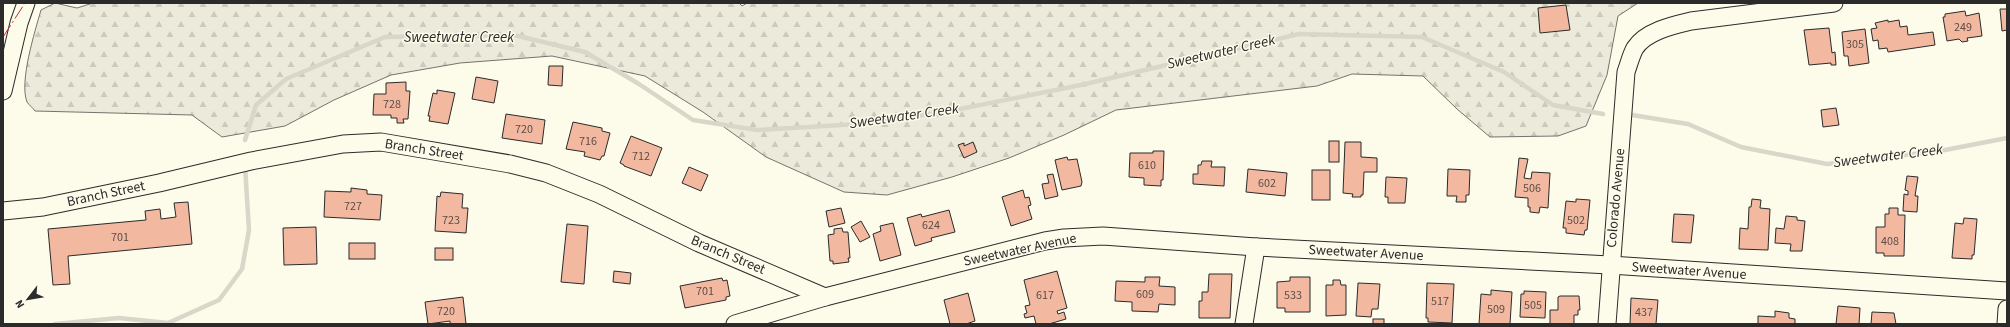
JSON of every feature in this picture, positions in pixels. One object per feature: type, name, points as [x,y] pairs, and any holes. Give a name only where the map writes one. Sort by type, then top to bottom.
[{"type":"street","points":[[3,91],[19,23],[26,3]]},
{"type":"street","name":"Colorado Avenue","points":[[1606,324],[1626,72],[1636,47],[1656,31],[1691,21],[1834,3]]},
{"type":"street","name":"Branch Street","points":[[3,211],[43,207],[159,183],[245,162],[343,144],[380,142],[502,163],[546,173],[598,194],[699,243],[825,297]]},
{"type":"street","name":"Sweetwater Avenue","points":[[735,324],[825,297],[1064,238],[1103,236],[1256,247],[1610,266],[2007,291]]},
{"type":"street","points":[[1244,324],[1256,247]]},
{"type":"street","points":[[2006,324],[2007,309]]},
{"type":"green space","points":[[55,3],[77,8],[93,3],[739,3],[742,6],[747,3],[1638,3],[1618,16],[1607,75],[1586,126],[1558,136],[1490,137],[1457,109],[1423,76],[1352,74],[1317,86],[1116,110],[1064,135],[1009,158],[952,177],[887,195],[844,192],[766,157],[703,112],[645,76],[552,56],[460,63],[391,75],[334,100],[285,126],[222,137],[192,115],[35,111],[27,102],[25,93],[26,70],[41,10]]},
{"type":"building","points":[[1566,5],[1570,30],[1540,33],[1538,8]]},
{"type":"building","points":[[2000,9],[2007,9],[2007,30],[2002,31]]},
{"type":"building","points":[[1965,11],[1966,16],[1979,13],[1982,36],[1967,38],[1968,41],[1962,42],[1959,39],[1947,41],[1943,17],[1945,17],[1945,14]]},
{"type":"building","points":[[1888,20],[1888,22],[1899,20],[1900,27],[1907,26],[1908,35],[1933,32],[1935,45],[1888,52],[1887,48],[1879,49],[1878,40],[1873,41],[1871,29],[1877,28],[1875,23]]},
{"type":"building","points":[[1829,28],[1832,53],[1835,52],[1836,65],[1831,65],[1831,63],[1809,65],[1804,30]]},
{"type":"building","points":[[1865,29],[1869,63],[1849,66],[1848,56],[1844,56],[1842,32]]},
{"type":"building","points":[[549,66],[563,66],[562,86],[548,85]]},
{"type":"building","points":[[476,77],[498,81],[494,103],[472,99]]},
{"type":"building","points":[[406,82],[406,91],[410,91],[408,119],[403,119],[404,123],[397,123],[397,118],[391,118],[391,115],[373,115],[374,94],[386,94],[386,83]]},
{"type":"building","points":[[437,90],[455,93],[448,124],[429,121],[430,116],[428,116],[433,93],[437,94]]},
{"type":"building","points":[[1836,108],[1839,125],[1823,127],[1821,110]]},
{"type":"building","points":[[506,114],[545,120],[542,144],[502,138]]},
{"type":"building","points":[[573,122],[602,128],[602,131],[610,133],[604,156],[602,156],[600,160],[584,156],[585,152],[566,149]]},
{"type":"building","points":[[631,136],[662,148],[651,176],[624,166],[620,163]]},
{"type":"building","points":[[1329,141],[1339,141],[1339,162],[1329,162]]},
{"type":"building","points":[[973,142],[977,152],[964,158],[958,145],[964,143],[964,146]]},
{"type":"building","points":[[1345,142],[1361,142],[1361,157],[1377,158],[1377,172],[1364,172],[1363,195],[1361,195],[1361,197],[1352,197],[1353,194],[1343,193]]},
{"type":"building","points":[[1153,151],[1164,151],[1163,180],[1161,180],[1161,186],[1144,185],[1144,178],[1129,177],[1130,153],[1153,153]]},
{"type":"building","points":[[1067,157],[1068,160],[1077,159],[1082,182],[1081,186],[1062,190],[1055,160]]},
{"type":"building","points":[[1519,158],[1528,159],[1524,178],[1531,179],[1532,172],[1550,173],[1548,208],[1540,207],[1539,213],[1530,212],[1530,207],[1528,207],[1528,198],[1515,197]]},
{"type":"building","points":[[1202,161],[1212,161],[1211,167],[1225,167],[1224,186],[1193,184],[1193,174],[1198,174],[1198,165],[1201,165]]},
{"type":"building","points":[[689,167],[708,175],[701,191],[682,183]]},
{"type":"building","points":[[1248,169],[1287,173],[1285,196],[1246,192]]},
{"type":"building","points":[[1448,169],[1470,170],[1469,195],[1466,195],[1466,202],[1456,202],[1457,196],[1447,196]]},
{"type":"building","points":[[1312,170],[1330,170],[1330,200],[1312,200]]},
{"type":"building","points":[[1053,174],[1058,196],[1045,199],[1042,184],[1049,183],[1047,175]]},
{"type":"building","points":[[1907,176],[1918,177],[1915,196],[1918,196],[1917,212],[1903,211],[1904,194],[1908,195],[1908,191],[1905,190]]},
{"type":"building","points":[[1386,177],[1407,178],[1405,203],[1388,203],[1388,197],[1385,197]]},
{"type":"building","points":[[351,188],[367,190],[367,194],[382,195],[380,220],[324,217],[325,191],[351,192]]},
{"type":"building","points":[[1023,190],[1025,198],[1029,197],[1031,205],[1028,206],[1032,219],[1011,226],[1002,197]]},
{"type":"building","points":[[441,192],[463,194],[462,208],[468,208],[466,233],[435,231],[437,196],[440,197]]},
{"type":"building","points":[[1576,199],[1590,200],[1587,230],[1585,230],[1584,235],[1566,233],[1566,228],[1563,228],[1566,201],[1576,202]]},
{"type":"building","points":[[1752,199],[1761,200],[1760,208],[1770,209],[1768,250],[1739,249],[1740,228],[1748,229],[1749,207],[1751,207]]},
{"type":"building","points":[[188,202],[192,244],[68,256],[70,284],[53,285],[48,229],[146,220],[145,211],[160,209],[161,219],[176,217],[174,203]]},
{"type":"building","points":[[841,208],[845,223],[829,227],[826,211]]},
{"type":"building","points":[[1889,208],[1898,208],[1898,215],[1905,215],[1904,256],[1884,256],[1884,253],[1876,253],[1876,227],[1885,227],[1885,214],[1889,214]]},
{"type":"building","points":[[949,210],[955,232],[931,238],[932,241],[915,246],[907,218],[921,214],[922,217]]},
{"type":"building","points":[[1674,214],[1694,215],[1691,243],[1672,242]]},
{"type":"building","points":[[1786,216],[1797,217],[1797,220],[1805,221],[1802,251],[1790,251],[1791,244],[1775,243],[1776,228],[1784,229]]},
{"type":"building","points":[[1964,218],[1977,219],[1974,255],[1972,255],[1972,259],[1952,258],[1955,223],[1963,224]]},
{"type":"building","points":[[861,221],[870,237],[860,242],[851,227]]},
{"type":"building","points":[[893,223],[901,255],[880,261],[873,234],[881,231],[880,226]]},
{"type":"building","points":[[567,224],[588,226],[584,284],[561,282]]},
{"type":"building","points":[[316,227],[317,264],[284,265],[283,228]]},
{"type":"building","points":[[842,228],[843,232],[848,232],[849,262],[833,264],[833,261],[830,261],[828,235],[834,234],[834,229]]},
{"type":"building","points":[[349,243],[375,243],[375,259],[349,259]]},
{"type":"building","points":[[435,248],[453,248],[453,260],[435,260]]},
{"type":"building","points":[[614,271],[631,273],[630,284],[613,282]]},
{"type":"building","points":[[1057,271],[1067,308],[1057,311],[1058,314],[1064,312],[1066,319],[1049,324],[1036,324],[1034,316],[1025,318],[1024,314],[1027,313],[1025,306],[1030,305],[1024,280]]},
{"type":"building","points":[[1209,274],[1232,274],[1230,318],[1199,318],[1199,301],[1202,301],[1202,292],[1208,292]]},
{"type":"building","points":[[1145,277],[1160,277],[1159,286],[1175,287],[1175,305],[1159,304],[1158,312],[1132,311],[1132,302],[1115,301],[1116,281],[1145,282]]},
{"type":"building","points":[[1290,277],[1310,277],[1310,312],[1285,312],[1285,308],[1277,308],[1277,282],[1290,281]]},
{"type":"building","points":[[722,278],[723,281],[727,280],[730,296],[726,297],[726,300],[685,308],[680,286]]},
{"type":"building","points":[[1333,280],[1340,280],[1341,285],[1346,285],[1346,315],[1326,316],[1326,285],[1333,285]]},
{"type":"building","points":[[1358,283],[1380,284],[1378,309],[1372,309],[1371,317],[1356,316]]},
{"type":"building","points":[[1427,283],[1454,284],[1452,323],[1428,322],[1428,318],[1426,318]]},
{"type":"building","points":[[1491,290],[1512,292],[1510,324],[1479,324],[1481,294],[1491,295]]},
{"type":"building","points":[[1524,291],[1546,292],[1545,318],[1520,317],[1521,294],[1524,294]]},
{"type":"building","points":[[968,293],[975,321],[966,324],[950,324],[944,300]]},
{"type":"building","points":[[1579,296],[1580,310],[1578,310],[1578,315],[1574,315],[1574,324],[1550,324],[1550,310],[1558,310],[1558,297]]},
{"type":"building","points":[[463,297],[466,324],[450,324],[450,321],[428,324],[425,302]]},
{"type":"building","points":[[1631,298],[1658,300],[1656,324],[1630,324]]},
{"type":"building","points":[[1838,306],[1860,308],[1859,324],[1836,324]]},
{"type":"building","points":[[1775,311],[1789,313],[1789,318],[1795,319],[1795,324],[1758,324],[1758,316],[1775,317]]},
{"type":"building","points":[[1872,312],[1894,313],[1896,324],[1871,324]]},
{"type":"building","points":[[1373,319],[1384,319],[1384,324],[1373,324]]},
{"type":"waterway","name":"Sweetwater Creek","points":[[245,140],[256,105],[286,79],[385,37],[514,35],[585,52],[639,84],[693,120],[757,130],[859,124],[950,111],[1081,85],[1299,34],[1422,37],[1504,72],[1553,105],[1603,114]]},
{"type":"waterway","name":"Sweetwater Creek","points":[[1632,115],[1688,124],[1741,147],[1827,164],[1940,151],[2007,138]]},
{"type":"waterway","name":"Sweetwater Creek","points":[[55,324],[119,318],[168,323],[219,300],[242,269],[249,230],[245,166]]},
{"type":"power","points":[[3,37],[25,3]]}]
